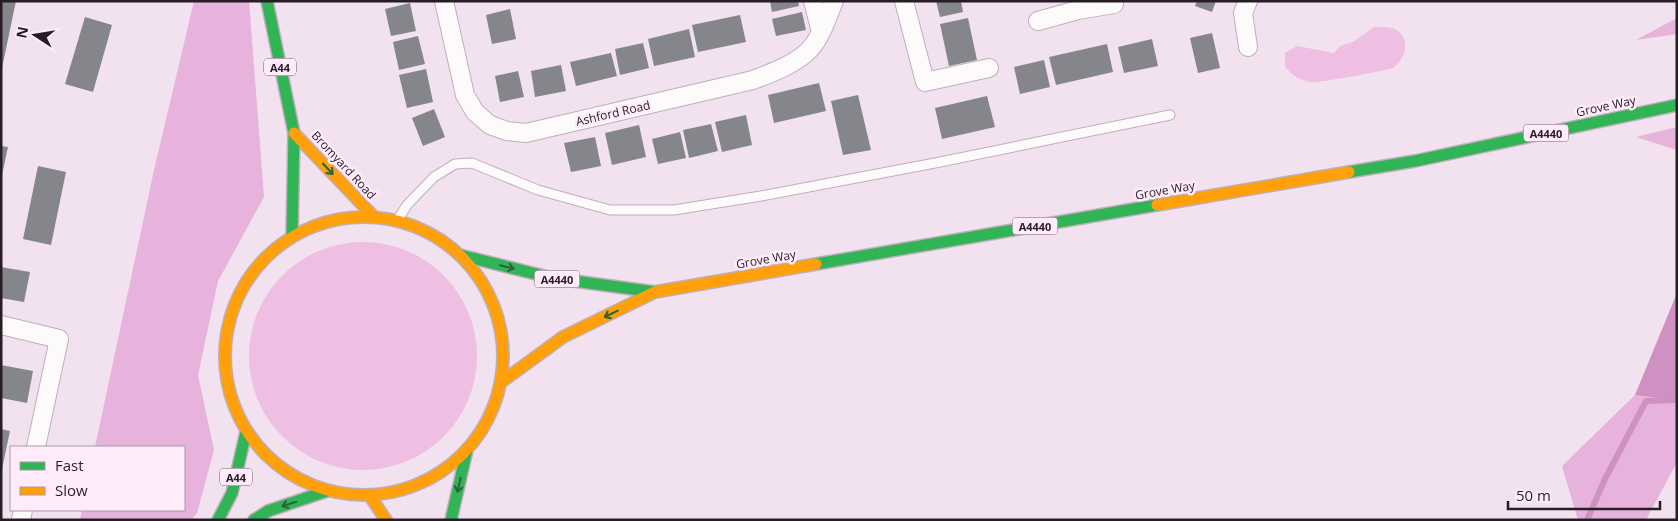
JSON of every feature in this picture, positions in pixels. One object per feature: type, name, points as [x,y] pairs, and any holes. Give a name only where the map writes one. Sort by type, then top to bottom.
[{"type":"main road","name":"Bromyard Road","points":[[267,1],[294,133],[292,236]]},
{"type":"main road","name":"Grove Way","points":[[500,383],[563,337],[655,292],[1415,161],[1677,105]]},
{"type":"main road","name":"Bromyard Road","points":[[294,133],[374,217]]},
{"type":"main road","points":[[374,217],[420,228],[460,255],[482,282],[496,314],[503,349],[500,383],[488,419],[467,450],[439,474],[406,489],[370,496],[327,491],[296,478],[268,458],[246,432],[228,391],[224,347],[234,303],[258,265],[292,236],[318,224],[346,218],[374,217]]},
{"type":"main road","name":"Grove Way","points":[[460,255],[552,278],[655,292]]},
{"type":"main road","name":"A44","points":[[218,520],[232,493],[246,432]]},
{"type":"main road","points":[[451,520],[467,450]]},
{"type":"main road","points":[[254,520],[268,511],[327,491]]},
{"type":"main road","points":[[370,496],[386,520]]},
{"type":"street","name":"Ashford Road","points":[[444,1],[465,95],[475,112],[490,125],[507,131],[526,133],[753,80],[781,68],[807,53],[821,32],[834,1]]},
{"type":"street","points":[[813,1],[821,32]]},
{"type":"street","points":[[904,1],[926,82],[989,68]]},
{"type":"street","points":[[1248,1],[1243,13],[1248,47]]},
{"type":"street","points":[[1038,21],[1077,6],[1114,4]]},
{"type":"street","points":[[1,325],[59,339],[36,446]]},
{"type":"lane","points":[[397,221],[407,205],[434,177],[455,164],[472,163],[538,190],[610,210],[674,210],[761,196],[926,165],[1170,115]]},
{"type":"shaded area","points":[[194,1],[249,1],[264,197],[218,281],[198,375],[214,450],[197,513],[191,520],[80,520],[82,511],[185,511],[185,446],[95,446],[154,170]]},
{"type":"shaded area","points":[[1677,18],[1677,34],[1636,40]]},
{"type":"shaded area","points":[[1374,27],[1394,29],[1403,36],[1405,51],[1397,65],[1393,68],[1310,82],[1293,75],[1285,67],[1285,53],[1297,46],[1334,53],[1340,46],[1353,42]]},
{"type":"shaded area","points":[[1677,127],[1677,150],[1636,137]]},
{"type":"shaded area","points":[[363,242],[385,244],[417,255],[444,275],[464,302],[475,334],[477,356],[475,378],[464,410],[444,437],[417,457],[385,468],[363,470],[341,468],[309,457],[282,437],[262,410],[251,378],[249,356],[251,334],[262,302],[282,275],[309,255],[341,244]]},
{"type":"shaded area","points":[[1677,293],[1677,396],[1674,400],[1635,395]]},
{"type":"shaded area","points":[[1635,395],[1674,400],[1677,396],[1677,462],[1646,520],[1578,520],[1562,466]]},
{"type":"building","points":[[1,1],[16,1],[2,68],[1,68]]},
{"type":"building","points":[[770,1],[798,1],[799,6],[772,12]]},
{"type":"building","points":[[936,1],[961,1],[963,12],[940,17]]},
{"type":"building","points":[[1197,1],[1216,1],[1212,12],[1195,6]]},
{"type":"building","points":[[410,3],[416,31],[391,36],[385,9]]},
{"type":"building","points":[[510,9],[516,39],[492,44],[486,15]]},
{"type":"building","points":[[802,12],[806,30],[776,36],[772,19]]},
{"type":"building","points":[[740,15],[746,42],[698,52],[692,25]]},
{"type":"building","points":[[85,17],[112,25],[93,92],[65,84]]},
{"type":"building","points":[[968,18],[977,60],[949,66],[940,24]]},
{"type":"building","points":[[689,29],[695,57],[654,66],[648,39]]},
{"type":"building","points":[[1212,33],[1220,68],[1198,73],[1190,38]]},
{"type":"building","points":[[418,36],[425,64],[399,70],[393,42]]},
{"type":"building","points":[[1152,39],[1158,66],[1124,73],[1118,47]]},
{"type":"building","points":[[643,43],[649,68],[620,75],[615,49]]},
{"type":"building","points":[[1107,44],[1113,72],[1056,85],[1049,57]]},
{"type":"building","points":[[611,53],[617,76],[576,86],[570,62]]},
{"type":"building","points":[[1044,60],[1050,87],[1020,94],[1014,67]]},
{"type":"building","points":[[561,65],[566,91],[535,97],[531,71]]},
{"type":"building","points":[[426,69],[433,102],[407,108],[399,75]]},
{"type":"building","points":[[518,71],[524,97],[500,102],[495,76]]},
{"type":"building","points":[[819,83],[826,111],[774,123],[768,95]]},
{"type":"building","points":[[858,95],[871,150],[843,155],[831,101]]},
{"type":"building","points":[[987,96],[995,127],[942,139],[935,108]]},
{"type":"building","points":[[434,109],[445,137],[423,146],[412,118]]},
{"type":"building","points":[[746,115],[752,145],[722,152],[715,122]]},
{"type":"building","points":[[711,124],[718,151],[689,158],[683,130]]},
{"type":"building","points":[[639,125],[646,157],[612,165],[605,133]]},
{"type":"building","points":[[680,132],[686,158],[658,164],[652,139]]},
{"type":"building","points":[[595,137],[601,166],[571,172],[564,143]]},
{"type":"building","points":[[1,146],[8,147],[2,175],[1,175]]},
{"type":"building","points":[[38,166],[66,172],[51,245],[23,239]]},
{"type":"building","points":[[1,267],[30,272],[24,302],[1,298]]},
{"type":"building","points":[[1,365],[33,371],[27,403],[1,398]]},
{"type":"building","points":[[1,429],[10,431],[2,469],[1,469]]},
{"type":"waterway","points":[[1587,520],[1605,479],[1646,401],[1674,400]]},
{"type":"traffic: fast","points":[[267,1],[294,133],[292,236]]},
{"type":"traffic: fast","points":[[1349,172],[1415,161],[1677,105]]},
{"type":"traffic: fast","points":[[816,264],[1157,205]]},
{"type":"traffic: fast","points":[[460,255],[552,278],[655,292]]},
{"type":"traffic: fast","points":[[218,520],[232,493],[246,432]]},
{"type":"traffic: fast","points":[[451,520],[467,450]]},
{"type":"traffic: fast","points":[[254,520],[268,511],[327,491]]},
{"type":"traffic: slow","points":[[294,133],[374,217]]},
{"type":"traffic: slow","points":[[1157,205],[1349,172]]},
{"type":"traffic: slow","points":[[364,217],[391,220],[417,228],[441,241],[462,258],[479,279],[492,303],[500,329],[503,356],[500,383],[492,409],[479,433],[462,454],[441,471],[417,484],[391,492],[364,495],[337,492],[311,484],[287,471],[266,454],[249,433],[236,409],[228,383],[225,356],[228,329],[236,303],[249,279],[266,258],[287,241],[311,228],[337,220],[364,217]]},
{"type":"traffic: slow","points":[[500,383],[563,337],[655,292],[816,264]]},
{"type":"traffic: slow","points":[[370,496],[386,520]]}]
